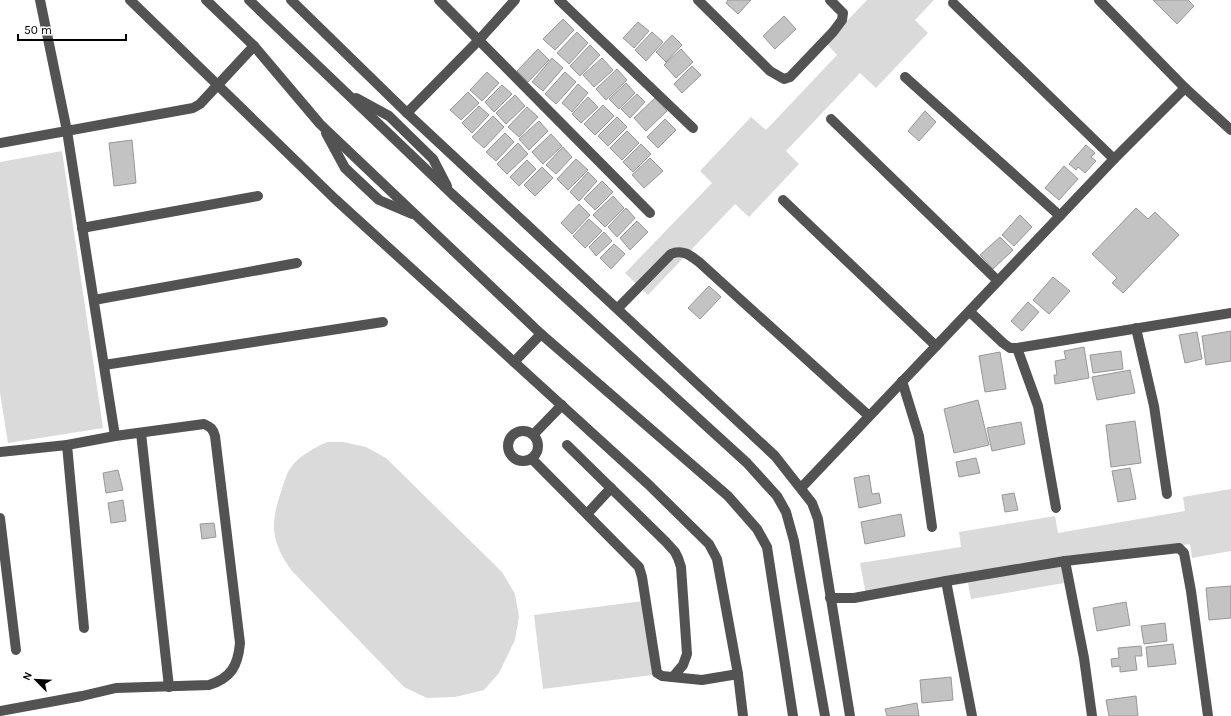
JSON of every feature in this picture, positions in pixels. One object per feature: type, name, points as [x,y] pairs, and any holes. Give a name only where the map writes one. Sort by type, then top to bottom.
[{"type":"street","points":[[40,0],[68,131],[115,436]]},
{"type":"street","points":[[130,0],[335,199],[648,484],[709,544],[717,559],[738,674],[743,716]]},
{"type":"street","points":[[206,0],[254,46],[320,124],[541,334],[728,496],[757,529],[767,547],[793,716]]},
{"type":"street","points":[[249,0],[452,194],[747,463],[777,496],[786,512],[794,541],[825,716]]},
{"type":"street","points":[[292,0],[407,113],[618,308],[775,456],[801,488],[812,503],[818,519],[850,716]]},
{"type":"street","points":[[439,0],[650,213]]},
{"type":"street","points":[[407,113],[478,41],[515,0]]},
{"type":"street","points":[[559,0],[693,128]]},
{"type":"street","points":[[698,0],[770,71],[784,79],[790,77],[833,32],[842,20],[843,13],[830,0]]},
{"type":"street","points":[[1102,1],[1185,88],[1231,130]]},
{"type":"street","points":[[953,3],[1114,159]]},
{"type":"street","points":[[0,143],[194,108],[200,104],[254,46]]},
{"type":"street","points":[[905,77],[1060,216]]},
{"type":"street","points":[[801,488],[1114,159],[1185,88]]},
{"type":"street","points":[[831,119],[998,281]]},
{"type":"street","points":[[320,124],[345,168],[379,200],[418,216]]},
{"type":"street","points":[[82,228],[258,196]]},
{"type":"street","points":[[782,200],[936,346]]},
{"type":"street","points":[[618,308],[671,254],[683,252],[699,262],[869,416]]},
{"type":"street","points":[[94,300],[297,263]]},
{"type":"street","points":[[970,312],[1010,348],[1231,313]]},
{"type":"street","points":[[104,366],[383,322]]},
{"type":"street","points":[[1136,328],[1154,406],[1167,494]]},
{"type":"street","points":[[514,362],[541,334]]},
{"type":"street","points":[[1016,348],[1038,406],[1056,508]]},
{"type":"street","points":[[902,381],[919,436],[932,527]]},
{"type":"street","points":[[534,434],[562,405]]},
{"type":"street","points":[[0,452],[67,445],[115,436],[204,424],[213,429],[240,643],[239,653],[233,670],[218,682],[209,685],[116,688],[0,711]]},
{"type":"street","points":[[527,430],[534,434],[539,442],[539,448],[532,459],[525,461],[518,460],[511,455],[508,445],[509,439],[518,431],[527,430]]},
{"type":"street","points":[[141,433],[169,687]]},
{"type":"street","points":[[67,445],[84,628]]},
{"type":"street","points":[[567,445],[666,542],[678,558],[681,567],[687,654],[683,665],[672,677]]},
{"type":"street","points":[[532,459],[639,567],[642,577],[657,673],[662,676],[702,680],[738,674]]},
{"type":"street","points":[[587,514],[611,488]]},
{"type":"street","points":[[0,518],[16,650]]},
{"type":"street","points":[[830,598],[854,598],[1065,561],[1175,548],[1182,550],[1184,553],[1191,591],[1208,716]]},
{"type":"street","points":[[1065,561],[1084,658],[1092,716]]},
{"type":"street","points":[[946,581],[972,716]]},
{"type":"shaded area","points":[[867,0],[934,0],[915,20],[928,33],[876,88],[860,73],[786,151],[799,164],[749,217],[735,204],[648,295],[625,273],[712,183],[700,171],[751,117],[766,130],[837,55],[826,43]]},
{"type":"shaded area","points":[[62,151],[103,428],[8,443],[0,393],[0,162]]},
{"type":"shaded area","points":[[327,442],[343,442],[366,447],[386,458],[502,572],[515,594],[519,617],[515,640],[499,673],[484,690],[455,697],[427,698],[404,687],[292,571],[285,560],[276,541],[274,522],[275,512],[285,479],[289,471],[298,460],[307,453]]},
{"type":"shaded area","points":[[1231,489],[1231,551],[1192,558],[1190,544],[1061,565],[1064,583],[971,599],[968,583],[867,600],[860,563],[961,547],[959,532],[1055,516],[1058,533],[1185,511],[1183,497]]},
{"type":"shaded area","points":[[643,601],[652,675],[543,689],[534,615]]},
{"type":"building","points":[[728,0],[751,0],[738,14],[726,3]]},
{"type":"building","points":[[1153,0],[1188,0],[1194,6],[1177,24]]},
{"type":"building","points":[[784,16],[796,29],[775,49],[763,36]]},
{"type":"building","points":[[563,19],[574,30],[555,50],[543,39]]},
{"type":"building","points":[[638,22],[649,31],[634,48],[623,38]]},
{"type":"building","points":[[577,32],[588,43],[569,64],[557,53]]},
{"type":"building","points":[[652,32],[663,42],[646,61],[635,50]]},
{"type":"building","points":[[672,35],[682,45],[666,62],[656,52]]},
{"type":"building","points":[[590,45],[600,55],[580,76],[570,66]]},
{"type":"building","points":[[538,49],[549,60],[528,82],[517,71]]},
{"type":"building","points":[[681,49],[693,62],[676,78],[664,65]]},
{"type":"building","points":[[552,58],[563,68],[543,91],[532,82]]},
{"type":"building","points":[[602,58],[613,70],[594,87],[583,75]]},
{"type":"building","points":[[692,66],[701,75],[682,93],[674,84]]},
{"type":"building","points":[[617,69],[627,80],[606,100],[596,89]]},
{"type":"building","points":[[487,72],[499,83],[482,101],[470,90]]},
{"type":"building","points":[[565,72],[576,82],[556,104],[545,94]]},
{"type":"building","points":[[626,83],[635,93],[619,109],[609,99]]},
{"type":"building","points":[[578,84],[588,93],[572,112],[562,103]]},
{"type":"building","points":[[502,85],[512,94],[494,112],[485,102]]},
{"type":"building","points":[[468,92],[479,103],[461,120],[450,110]]},
{"type":"building","points":[[637,94],[645,102],[630,118],[621,109]]},
{"type":"building","points":[[515,95],[525,106],[506,124],[496,113]]},
{"type":"building","points":[[588,97],[598,107],[581,123],[572,114]]},
{"type":"building","points":[[655,98],[667,111],[646,131],[634,118]]},
{"type":"building","points":[[603,105],[614,116],[595,135],[584,124]]},
{"type":"building","points":[[479,106],[489,115],[472,133],[462,123]]},
{"type":"building","points":[[527,107],[538,117],[519,137],[508,127]]},
{"type":"building","points":[[925,111],[936,122],[919,141],[908,131]]},
{"type":"building","points":[[493,116],[504,127],[484,148],[472,137]]},
{"type":"building","points":[[617,117],[627,127],[608,146],[598,136]]},
{"type":"building","points":[[665,119],[676,130],[658,148],[647,137]]},
{"type":"building","points":[[539,121],[548,131],[529,150],[519,139]]},
{"type":"building","points":[[627,131],[639,143],[622,160],[610,148]]},
{"type":"building","points":[[505,133],[514,142],[496,161],[486,152]]},
{"type":"building","points":[[551,134],[562,146],[543,164],[532,152]]},
{"type":"building","points":[[132,140],[136,183],[114,186],[109,143]]},
{"type":"building","points":[[518,143],[528,154],[507,174],[497,164]]},
{"type":"building","points":[[641,144],[651,154],[633,172],[623,162]]},
{"type":"building","points":[[1086,145],[1095,153],[1091,157],[1096,161],[1085,173],[1078,167],[1076,170],[1069,164]]},
{"type":"building","points":[[563,147],[572,157],[556,174],[546,165]]},
{"type":"building","points":[[650,158],[663,171],[644,188],[632,175]]},
{"type":"building","points":[[576,159],[588,170],[568,190],[557,179]]},
{"type":"building","points":[[527,160],[536,169],[519,186],[510,177]]},
{"type":"building","points":[[1064,166],[1078,179],[1059,200],[1045,188]]},
{"type":"building","points":[[542,167],[553,178],[535,196],[524,185]]},
{"type":"building","points":[[588,172],[597,181],[579,201],[570,192]]},
{"type":"building","points":[[602,181],[613,192],[595,210],[584,199]]},
{"type":"building","points":[[613,196],[624,208],[605,227],[593,215]]},
{"type":"building","points":[[579,204],[590,215],[572,234],[561,223]]},
{"type":"building","points":[[626,208],[635,218],[617,237],[608,227]]},
{"type":"building","points":[[1136,208],[1148,219],[1155,212],[1179,235],[1123,293],[1112,283],[1117,278],[1092,254]]},
{"type":"building","points":[[1020,215],[1032,227],[1014,246],[1002,235]]},
{"type":"building","points":[[589,219],[602,231],[585,248],[573,236]]},
{"type":"building","points":[[637,221],[648,232],[630,250],[620,238]]},
{"type":"building","points":[[604,232],[612,241],[596,256],[589,247]]},
{"type":"building","points":[[1000,237],[1013,250],[993,269],[980,255]]},
{"type":"building","points":[[614,244],[625,254],[611,269],[600,258]]},
{"type":"building","points":[[1053,277],[1070,291],[1049,314],[1033,300]]},
{"type":"building","points":[[709,286],[721,297],[700,319],[688,308]]},
{"type":"building","points":[[1028,302],[1039,312],[1022,331],[1011,321]]},
{"type":"building","points":[[1231,331],[1231,361],[1206,365],[1202,336]]},
{"type":"building","points":[[1197,332],[1202,359],[1185,363],[1179,335]]},
{"type":"building","points":[[1084,347],[1089,378],[1055,384],[1054,375],[1057,375],[1055,361],[1066,359],[1064,351]]},
{"type":"building","points":[[1121,351],[1123,369],[1093,373],[1090,355]]},
{"type":"building","points":[[1000,352],[1006,389],[985,392],[979,356]]},
{"type":"building","points":[[1130,370],[1135,393],[1097,400],[1092,377]]},
{"type":"building","points":[[978,400],[989,445],[954,453],[944,409]]},
{"type":"building","points":[[1135,421],[1141,463],[1111,467],[1106,425]]},
{"type":"building","points":[[1021,422],[1025,444],[992,451],[987,428]]},
{"type":"building","points":[[976,458],[980,473],[959,477],[956,462]]},
{"type":"building","points":[[1130,468],[1136,499],[1118,502],[1112,471]]},
{"type":"building","points":[[118,470],[123,490],[106,493],[103,473]]},
{"type":"building","points":[[869,475],[872,494],[879,493],[881,503],[859,508],[854,478]]},
{"type":"building","points":[[1014,493],[1018,510],[1005,512],[1002,495]]},
{"type":"building","points":[[123,500],[126,521],[111,523],[108,503]]},
{"type":"building","points":[[901,514],[905,536],[865,544],[861,522]]},
{"type":"building","points":[[214,523],[216,537],[202,539],[200,524]]},
{"type":"building","points":[[1231,586],[1231,618],[1209,620],[1206,588]]},
{"type":"building","points":[[1126,602],[1130,625],[1097,631],[1093,608]]},
{"type":"building","points":[[1165,623],[1167,641],[1144,644],[1141,626]]},
{"type":"building","points":[[1173,644],[1176,664],[1148,667],[1146,647]]},
{"type":"building","points":[[1141,646],[1142,656],[1135,656],[1137,670],[1120,672],[1120,666],[1112,667],[1111,659],[1119,658],[1118,648]]},
{"type":"building","points":[[951,677],[953,700],[922,703],[920,680]]},
{"type":"building","points":[[1136,696],[1138,716],[1109,716],[1106,700]]},
{"type":"building","points":[[917,703],[919,716],[887,716],[885,709]]}]
